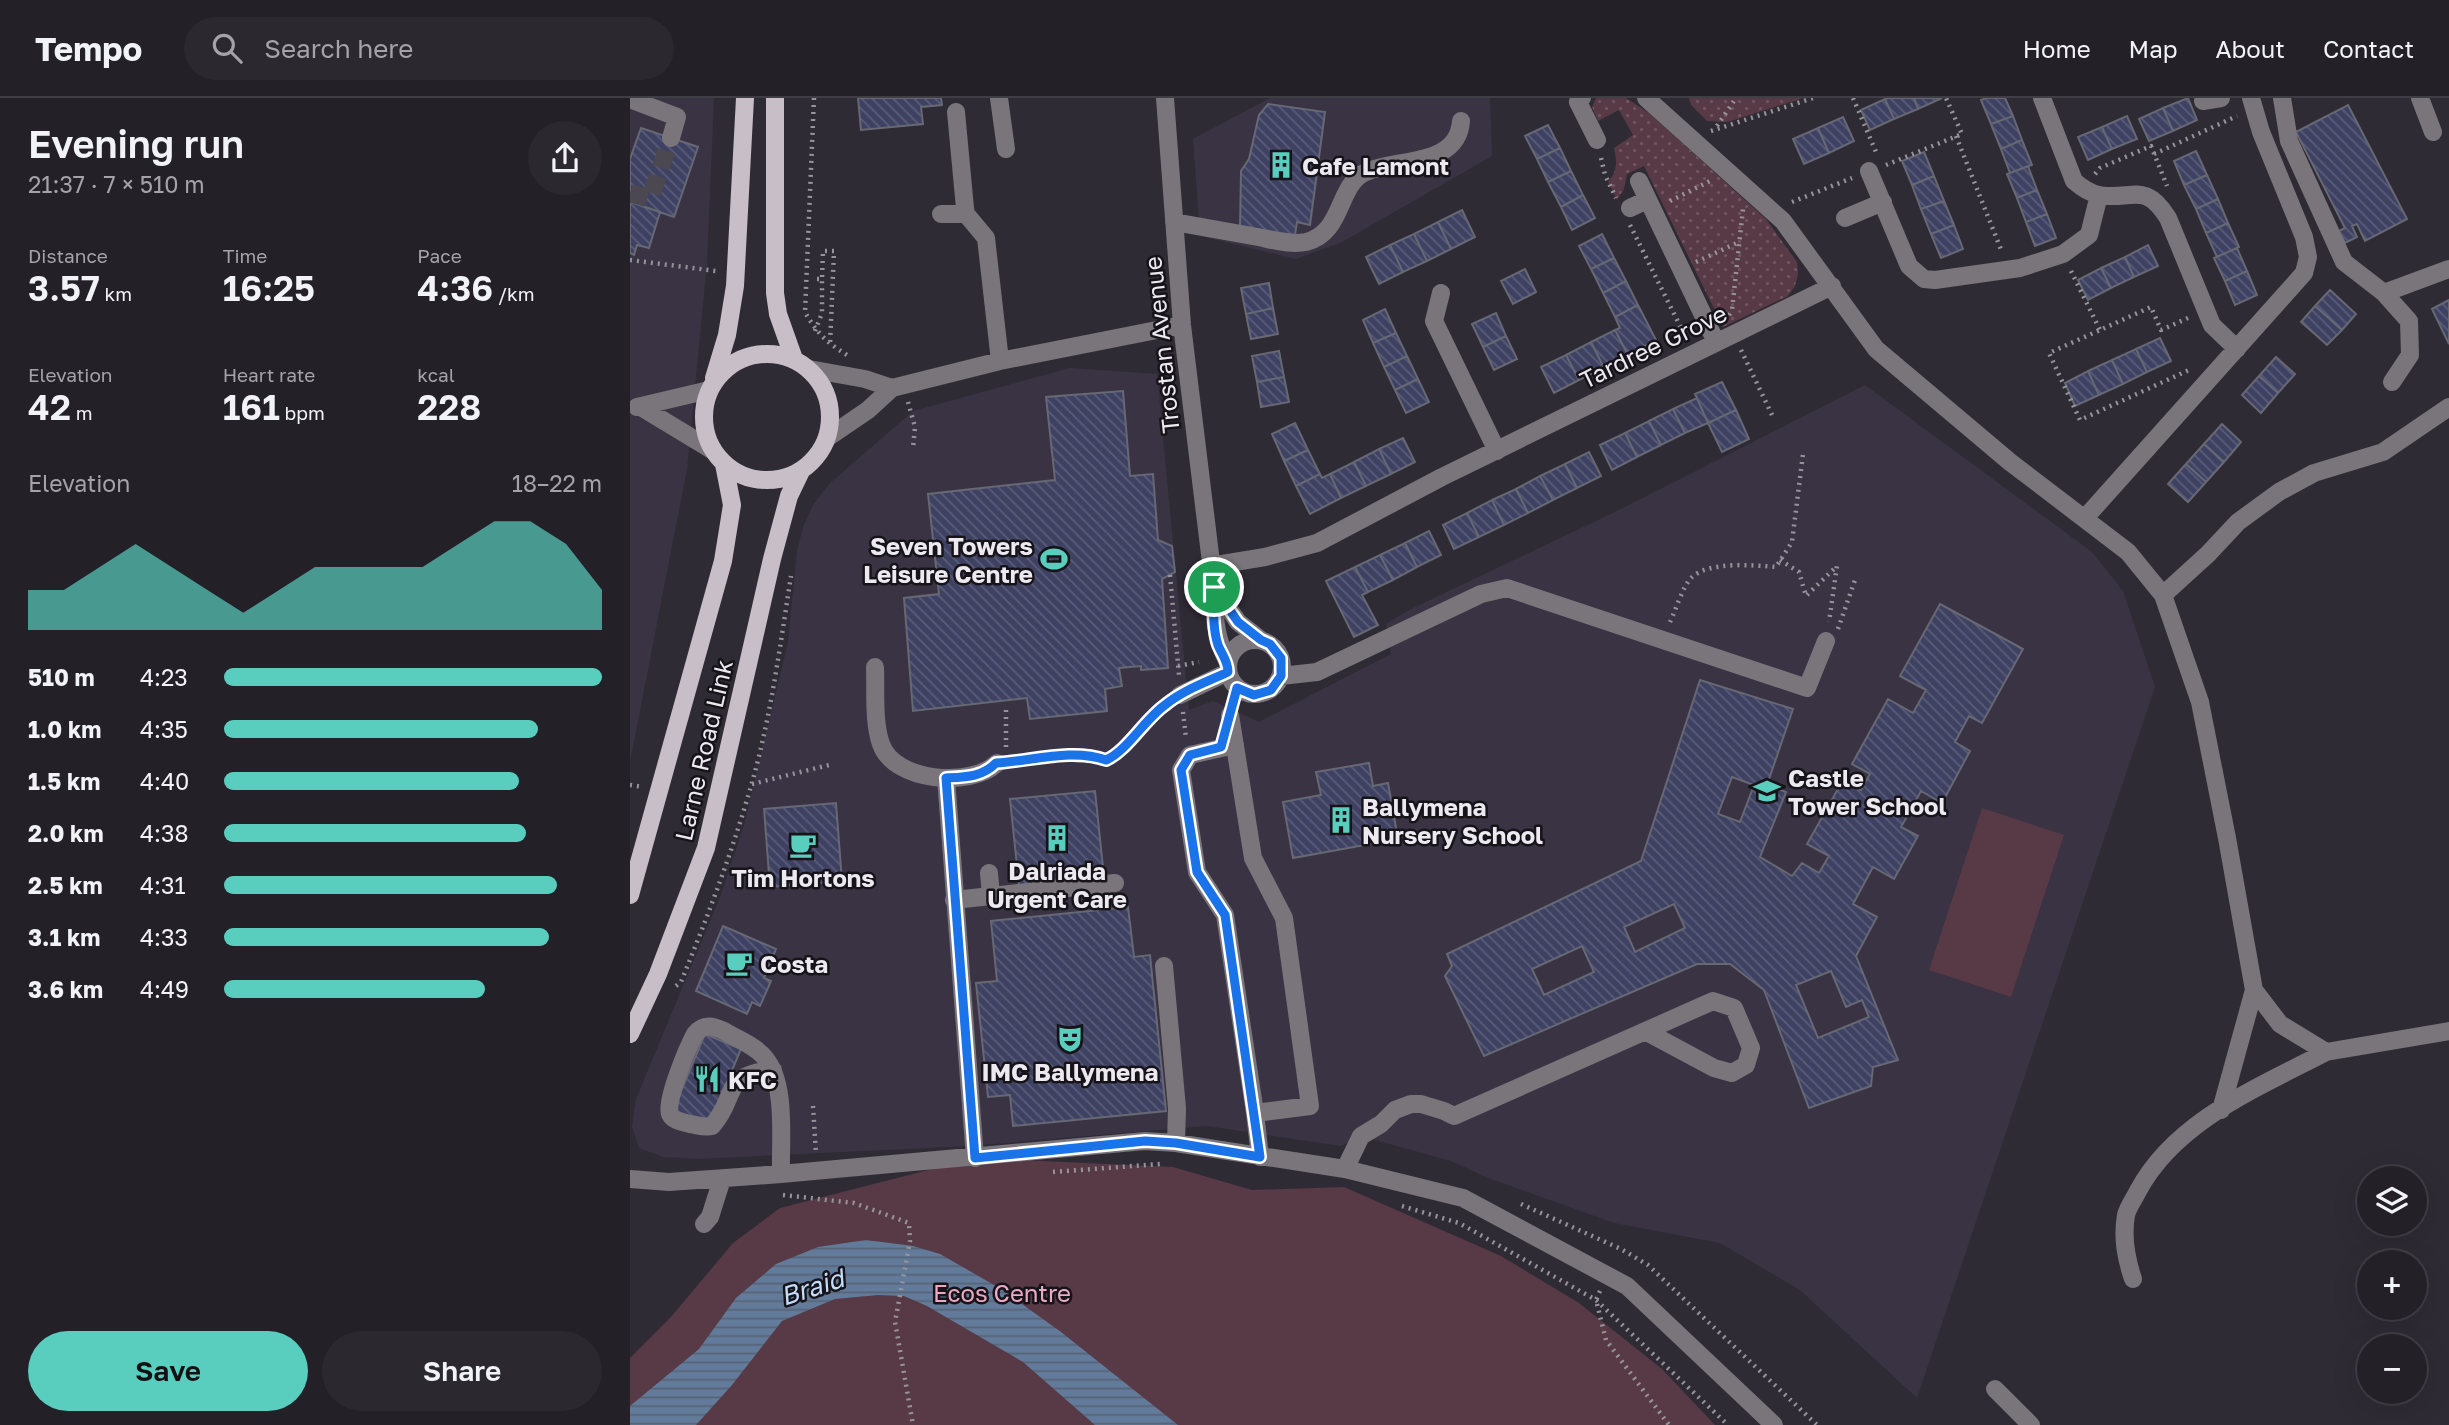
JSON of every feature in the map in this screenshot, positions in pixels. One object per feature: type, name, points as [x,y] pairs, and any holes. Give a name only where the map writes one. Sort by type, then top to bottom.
[{"type":"main road","points":[[711,386],[725,368],[750,356],[777,353],[802,364],[821,382],[828,399],[831,417],[827,438],[816,457],[801,471],[782,479],[762,480],[742,475],[718,457],[705,434],[703,415],[711,386],[727,335],[735,286],[745,98]]},
{"type":"main road","points":[[775,98],[775,293],[778,314],[802,364]]},
{"type":"main road","name":"Larne Road Link","points":[[630,895],[723,561],[732,505],[718,457]]},
{"type":"main road","name":"Larne Road Link","points":[[630,1034],[668,950],[706,848],[772,559],[786,505],[801,471]]},
{"type":"street","points":[[999,98],[1006,149]]},
{"type":"street","name":"Trostan Avenue","points":[[1165,98],[1182,325],[1214,587],[1214,615],[1218,646],[1231,674]]},
{"type":"street","points":[[1582,98],[1578,103],[1597,140]]},
{"type":"street","points":[[1646,98],[1783,221],[1876,349],[2010,462],[2128,552],[2163,595],[2200,702],[2254,990],[2221,1110]]},
{"type":"street","points":[[2042,98],[2074,181],[2091,192],[2139,193],[2159,204],[2168,218],[2212,325],[2237,349]]},
{"type":"street","points":[[2282,98],[2289,141],[2344,262],[2384,293],[2409,321],[2410,355],[2392,382]]},
{"type":"street","points":[[2420,98],[2433,132]]},
{"type":"street","points":[[630,99],[677,117],[671,138]]},
{"type":"street","points":[[2085,518],[2304,273],[2308,257],[2304,237],[2261,132],[2253,104]]},
{"type":"street","points":[[956,112],[966,214],[986,238],[1000,361]]},
{"type":"street","points":[[1174,222],[1289,243],[1310,241],[1322,234],[1335,220],[1352,183],[1358,177],[1376,168],[1424,159],[1441,152],[1458,136],[1461,121]]},
{"type":"street","points":[[1873,163],[1883,202],[1909,266],[1924,279],[2020,268],[2063,254],[2090,235],[2091,192]]},
{"type":"street","points":[[1639,181],[1681,269],[1725,338]]},
{"type":"street","points":[[1845,218],[1883,202]]},
{"type":"street","points":[[1625,210],[1650,205]]},
{"type":"street","points":[[941,214],[966,214]]},
{"type":"street","points":[[2384,293],[2449,269]]},
{"type":"street","name":"Tardree Grove","points":[[1210,566],[1265,557],[1317,543],[1442,477],[1832,286]]},
{"type":"street","points":[[1441,293],[1433,321],[1497,451]]},
{"type":"street","points":[[827,438],[897,386],[1000,361],[1182,325]]},
{"type":"street","points":[[802,364],[897,386]]},
{"type":"street","points":[[636,407],[711,386]]},
{"type":"street","points":[[636,407],[718,457]]},
{"type":"street","points":[[2163,595],[2238,522],[2287,487],[2314,473],[2383,452],[2449,407]]},
{"type":"street","name":"Trostan Avenue","points":[[1214,587],[1238,622],[1261,640]]},
{"type":"street","points":[[1281,676],[1317,672],[1481,594],[1507,588],[1807,688],[1826,641]]},
{"type":"street","points":[[1231,674],[1254,695],[1262,694],[1271,690],[1281,676],[1281,658],[1270,644],[1261,640],[1243,642],[1231,654],[1228,746],[1253,858],[1284,918],[1310,1106],[1255,1114]]},
{"type":"street","points":[[875,667],[878,731],[887,757],[902,768],[946,778],[978,775],[989,771],[996,763]]},
{"type":"street","points":[[1180,686],[1231,674]]},
{"type":"street","points":[[1228,746],[1190,755],[1181,770],[1197,872],[1225,915],[1260,1157]]},
{"type":"street","points":[[946,778],[975,1158]]},
{"type":"street","points":[[989,873],[991,896]]},
{"type":"street","points":[[954,900],[1115,883]]},
{"type":"street","points":[[1164,966],[1177,1108],[1176,1143]]},
{"type":"street","points":[[2254,990],[2280,1024],[2326,1052]]},
{"type":"street","points":[[1345,1169],[1361,1136],[1381,1124],[1395,1110],[1411,1104],[1421,1104],[1454,1116],[1645,1031],[1713,1001],[1734,1008],[1751,1048],[1746,1065],[1732,1073],[1714,1068],[1645,1031]]},
{"type":"street","points":[[769,1064],[737,1081],[712,1126],[707,1128],[682,1122],[671,1115],[669,1105],[691,1042],[699,1029],[710,1026],[717,1028],[769,1064],[780,1108],[781,1174]]},
{"type":"street","points":[[2133,1279],[2124,1251],[2127,1213],[2148,1173],[2186,1134],[2236,1099],[2326,1052],[2449,1031]]},
{"type":"street","points":[[630,1179],[669,1182],[722,1179],[1120,1143],[1176,1143],[1345,1169],[1463,1198],[1627,1286],[1774,1425]]},
{"type":"street","points":[[704,1224],[710,1217],[722,1179]]},
{"type":"street","points":[[1996,1389],[2031,1425]]},
{"type":"path","points":[[814,98],[805,312],[815,331],[830,345],[852,358],[865,379]]},
{"type":"path","points":[[1716,128],[1736,98]]},
{"type":"path","points":[[1692,140],[1716,128],[1813,98]]},
{"type":"path","points":[[1853,98],[1873,163]]},
{"type":"path","points":[[2154,154],[2253,104]]},
{"type":"path","points":[[1956,136],[2009,269]]},
{"type":"path","points":[[1597,140],[1605,174],[1694,353]]},
{"type":"path","points":[[2091,192],[2100,168],[2151,146],[2168,188],[2159,204]]},
{"type":"path","points":[[1650,205],[1728,172]]},
{"type":"path","points":[[1746,188],[1732,310],[1725,338],[1773,417]]},
{"type":"path","points":[[1681,269],[1740,242]]},
{"type":"path","points":[[815,331],[822,313],[820,279],[823,251],[834,251],[830,345]]},
{"type":"path","points":[[2063,254],[2100,330]]},
{"type":"path","points":[[630,260],[718,271]]},
{"type":"path","points":[[822,299],[832,299]]},
{"type":"path","points":[[2181,321],[2161,330],[2151,307],[2049,353],[2080,420],[2202,364],[2219,369]]},
{"type":"path","points":[[897,386],[915,427],[913,448]]},
{"type":"path","points":[[1663,639],[1690,578],[1709,568],[1750,565],[1776,567],[1792,541],[1802,454]]},
{"type":"path","points":[[1780,560],[1798,572],[1806,596],[1837,566],[1826,641]]},
{"type":"path","points":[[1170,575],[1180,686],[1190,755]]},
{"type":"path","points":[[1826,641],[1839,629],[1856,576]]},
{"type":"path","points":[[1178,666],[1187,665]]},
{"type":"path","points":[[996,763],[1078,755],[1106,760],[1118,755],[1136,731],[1180,686]]},
{"type":"path","points":[[996,763],[1007,747],[1006,710]]},
{"type":"path","points":[[752,784],[829,765]]},
{"type":"path","points":[[813,1106],[818,1171]]},
{"type":"path","points":[[1043,1172],[1162,1163]]},
{"type":"path","points":[[801,1190],[774,1193],[854,1203],[909,1223],[910,1241],[895,1322],[913,1425]]},
{"type":"path","points":[[1398,1205],[1459,1223],[1596,1300],[1728,1425]]},
{"type":"path","points":[[1621,1249],[1648,1265],[1817,1425]]},
{"type":"path","points":[[1596,1300],[1606,1340],[1669,1425]]},
{"type":"shaded area","points":[[630,98],[714,98],[707,263],[687,469],[630,762]]},
{"type":"shaded area","points":[[1270,98],[1490,98],[1492,156],[1342,242],[1296,259],[1200,236],[1193,139]]},
{"type":"shaded area","points":[[1070,368],[1157,374],[1189,710],[1213,701],[1259,722],[1391,654],[1386,624],[1407,611],[1617,511],[1865,385],[2092,552],[2123,591],[2155,687],[1917,1398],[1800,1290],[1720,1243],[1614,1223],[1488,1178],[1451,1161],[1361,1136],[1341,1146],[1207,1126],[970,1146],[696,1159],[663,1157],[639,1148],[632,1127],[636,1099],[720,897],[744,825],[788,642],[797,551],[803,527],[813,505],[829,484],[913,411]]},
{"type":"green space","points":[[1596,98],[1626,98],[1649,113],[1766,219],[1797,262],[1795,286],[1788,296],[1723,327],[1644,166],[1627,174],[1624,189],[1617,200],[1608,182],[1616,166],[1614,148],[1633,135],[1619,110],[1598,121],[1592,107]]},
{"type":"green space","points":[[1689,98],[1803,98],[1728,122],[1707,121],[1691,105]]},
{"type":"green space","points":[[1982,808],[2064,835],[2011,997],[1929,970]]},
{"type":"green space","name":"Ecos Centre","points":[[975,1158],[1173,1167],[1252,1190],[1344,1187],[1501,1256],[1579,1303],[1662,1369],[1715,1425],[630,1425],[630,1358],[671,1317],[733,1243],[780,1208]]},
{"type":"water","name":"Braid","points":[[866,1240],[913,1246],[940,1254],[1001,1289],[1061,1332],[1178,1425],[1095,1425],[1023,1362],[927,1306],[904,1296],[878,1295],[835,1299],[782,1321],[732,1385],[696,1425],[630,1425],[630,1406],[699,1349],[736,1298],[776,1264],[818,1247]]},
{"type":"building","points":[[858,98],[941,98],[942,105],[921,107],[923,124],[861,130]]},
{"type":"building","points":[[1914,98],[1918,109],[1894,119],[1885,99]]},
{"type":"building","points":[[1914,98],[1942,98],[1918,109]]},
{"type":"building","points":[[2005,98],[2013,116],[1991,124],[1981,100]]},
{"type":"building","points":[[2188,98],[2197,120],[2173,131],[2163,108]]},
{"type":"building","points":[[1885,99],[1894,119],[1870,130],[1861,110]]},
{"type":"building","name":"Cafe Lamont","points":[[1268,104],[1325,112],[1310,225],[1297,222],[1295,235],[1240,228],[1241,171],[1249,159],[1259,115]]},
{"type":"building","points":[[2348,105],[2407,219],[2365,241],[2357,224],[2352,226],[2357,237],[2345,243],[2339,231],[2345,228],[2296,132]]},
{"type":"building","points":[[2163,108],[2173,131],[2149,141],[2139,119]]},
{"type":"building","points":[[2013,116],[2022,140],[2001,149],[1991,124]]},
{"type":"building","points":[[2127,116],[2137,139],[2112,149],[2102,127]]},
{"type":"building","points":[[1843,117],[1854,141],[1829,153],[1818,128]]},
{"type":"building","points":[[1548,125],[1560,148],[1537,159],[1525,136]]},
{"type":"building","points":[[2102,127],[2112,149],[2088,160],[2078,137]]},
{"type":"building","points":[[641,128],[698,147],[674,217],[630,202],[630,159]]},
{"type":"building","points":[[1818,128],[1829,153],[1804,164],[1793,139]]},
{"type":"building","points":[[2022,140],[2032,165],[2010,173],[2001,149]]},
{"type":"building","points":[[1560,148],[1571,171],[1548,182],[1537,159]]},
{"type":"building","points":[[2196,151],[2207,175],[2184,185],[2174,161]]},
{"type":"building","points":[[1924,152],[1934,176],[1912,185],[1902,161]]},
{"type":"building","points":[[2028,166],[2037,190],[2017,198],[2007,174]]},
{"type":"building","points":[[1571,171],[1583,195],[1561,207],[1548,182]]},
{"type":"building","points":[[2207,175],[2218,199],[2196,209],[2184,185]]},
{"type":"building","points":[[1934,176],[1944,201],[1921,209],[1912,185]]},
{"type":"building","points":[[2037,190],[2047,214],[2026,222],[2017,198]]},
{"type":"building","points":[[1583,195],[1595,218],[1572,230],[1561,207]]},
{"type":"building","points":[[2218,199],[2228,223],[2206,233],[2196,209]]},
{"type":"building","points":[[1944,201],[1954,225],[1931,234],[1921,209]]},
{"type":"building","points":[[630,202],[660,212],[649,248],[637,245],[634,255],[630,253]]},
{"type":"building","points":[[1462,210],[1475,237],[1451,249],[1438,222]]},
{"type":"building","points":[[2047,214],[2056,238],[2035,246],[2026,222]]},
{"type":"building","points":[[1438,222],[1451,249],[1427,261],[1414,234]]},
{"type":"building","points":[[2228,223],[2239,247],[2217,257],[2206,233]]},
{"type":"building","points":[[1954,225],[1963,249],[1941,258],[1931,234]]},
{"type":"building","points":[[1414,234],[1427,261],[1403,272],[1390,245]]},
{"type":"building","points":[[1602,234],[1614,258],[1591,269],[1579,246]]},
{"type":"building","points":[[1390,245],[1403,272],[1379,284],[1366,257]]},
{"type":"building","points":[[2148,245],[2158,266],[2134,277],[2125,257]]},
{"type":"building","points":[[2237,248],[2247,271],[2225,281],[2214,258]]},
{"type":"building","points":[[2125,257],[2134,277],[2111,288],[2101,268]]},
{"type":"building","points":[[1614,258],[1626,281],[1603,293],[1591,269]]},
{"type":"building","points":[[2101,268],[2111,288],[2088,300],[2078,280]]},
{"type":"building","points":[[1525,269],[1536,292],[1513,304],[1501,281]]},
{"type":"building","points":[[2247,271],[2257,295],[2235,305],[2225,281]]},
{"type":"building","points":[[1626,281],[1638,305],[1615,317],[1603,293]]},
{"type":"building","points":[[1269,283],[1273,308],[1246,314],[1241,288]]},
{"type":"building","points":[[2330,290],[2356,314],[2342,330],[2315,306]]},
{"type":"building","points":[[2449,300],[2449,344],[2432,309]]},
{"type":"building","points":[[1638,305],[1656,340],[1628,355],[1615,330],[1620,328],[1615,317]]},
{"type":"building","points":[[2315,306],[2342,330],[2327,345],[2301,322]]},
{"type":"building","points":[[1273,308],[1278,334],[1251,339],[1246,314]]},
{"type":"building","points":[[1385,309],[1396,333],[1373,343],[1363,320]]},
{"type":"building","points":[[1496,313],[1506,336],[1483,347],[1472,324]]},
{"type":"building","points":[[1615,330],[1628,355],[1604,368],[1591,342]]},
{"type":"building","points":[[1396,333],[1407,356],[1384,367],[1373,343]]},
{"type":"building","points":[[1506,336],[1517,359],[1494,370],[1483,347]]},
{"type":"building","points":[[2160,338],[2171,361],[2147,372],[2136,349]]},
{"type":"building","points":[[1591,342],[1604,368],[1579,380],[1566,355]]},
{"type":"building","points":[[2136,349],[2147,372],[2123,384],[2112,360]]},
{"type":"building","points":[[1279,351],[1284,377],[1257,382],[1252,356]]},
{"type":"building","points":[[1566,355],[1579,380],[1554,393],[1541,367]]},
{"type":"building","points":[[1407,356],[1418,379],[1395,390],[1384,367]]},
{"type":"building","points":[[2276,357],[2295,374],[2278,393],[2259,376]]},
{"type":"building","points":[[2112,360],[2123,384],[2099,395],[2088,371]]},
{"type":"building","points":[[2088,371],[2099,395],[2075,406],[2065,383]]},
{"type":"building","points":[[2259,376],[2278,393],[2261,413],[2242,395]]},
{"type":"building","points":[[1284,377],[1289,402],[1261,407],[1257,382]]},
{"type":"building","points":[[1418,379],[1429,402],[1406,413],[1395,390]]},
{"type":"building","points":[[1722,382],[1736,410],[1708,423],[1695,394]]},
{"type":"building","name":"Seven Towers Leisure Centre","points":[[1123,391],[1130,476],[1153,474],[1158,540],[1172,546],[1175,572],[1162,579],[1168,668],[1119,668],[1122,686],[1105,689],[1107,711],[1030,719],[1027,698],[913,711],[904,598],[939,594],[928,494],[1055,480],[1046,397]]},
{"type":"building","points":[[1697,398],[1708,423],[1685,433],[1673,409]]},
{"type":"building","points":[[1673,409],[1685,433],[1661,445],[1649,421]]},
{"type":"building","points":[[1736,410],[1749,439],[1722,452],[1708,423]]},
{"type":"building","points":[[1649,421],[1661,445],[1637,457],[1625,433]]},
{"type":"building","points":[[1295,423],[1308,450],[1284,461],[1272,434]]},
{"type":"building","points":[[2222,424],[2241,442],[2224,462],[2204,444]]},
{"type":"building","points":[[1625,433],[1637,457],[1612,470],[1600,445]]},
{"type":"building","points":[[1403,438],[1415,462],[1391,474],[1379,449]]},
{"type":"building","points":[[2204,444],[2224,462],[2206,482],[2186,464]]},
{"type":"building","points":[[1379,449],[1391,474],[1366,486],[1354,462]]},
{"type":"building","points":[[1308,450],[1320,474],[1296,486],[1284,461]]},
{"type":"building","points":[[1589,452],[1601,476],[1577,488],[1565,464]]},
{"type":"building","points":[[1354,462],[1366,486],[1341,498],[1330,474]]},
{"type":"building","points":[[1565,464],[1577,488],[1553,500],[1540,476]]},
{"type":"building","points":[[2186,464],[2206,482],[2188,502],[2168,484]]},
{"type":"building","points":[[1320,474],[1322,478],[1330,474],[1341,498],[1310,514],[1296,486]]},
{"type":"building","points":[[1540,476],[1553,500],[1528,513],[1516,489]]},
{"type":"building","points":[[1516,489],[1528,513],[1504,525],[1492,500]]},
{"type":"building","points":[[1492,500],[1504,525],[1479,537],[1467,513]]},
{"type":"building","points":[[1467,513],[1479,537],[1454,549],[1443,525]]},
{"type":"building","points":[[1429,531],[1441,555],[1417,567],[1405,543]]},
{"type":"building","points":[[1405,543],[1417,567],[1393,580],[1380,555]]},
{"type":"building","points":[[1380,555],[1393,580],[1368,592],[1355,567]]},
{"type":"building","points":[[1355,567],[1368,592],[1362,595],[1378,625],[1354,637],[1326,581]]},
{"type":"building","points":[[1940,604],[2023,649],[1982,723],[1969,716],[1955,742],[1970,751],[1942,803],[1921,791],[1901,827],[1918,836],[1894,879],[1873,867],[1853,904],[1877,917],[1856,956],[1898,1060],[1873,1067],[1871,1086],[1809,1108],[1764,990],[1730,964],[1697,964],[1484,1056],[1445,976],[1452,966],[1447,954],[1641,861],[1700,680],[1793,709],[1767,785],[1786,792],[1760,857],[1792,876],[1802,863],[1819,873],[1829,856],[1807,844],[1843,780],[1861,790],[1870,774],[1852,764],[1888,699],[1913,713],[1926,690],[1900,676]],"holes":[[[1732,777],[1754,785],[1740,822],[1718,814]],[[1674,904],[1685,928],[1635,952],[1624,927]],[[1582,946],[1594,972],[1544,995],[1532,969]],[[1831,971],[1846,1007],[1862,1000],[1869,1017],[1818,1038],[1796,985]]]},
{"type":"building","name":"Ballymena Nursery School","points":[[1369,763],[1373,786],[1388,783],[1398,839],[1293,858],[1283,802],[1321,795],[1316,772]]},
{"type":"building","name":"Dalriada Urgent Care","points":[[1095,791],[1104,877],[1019,885],[1010,799]]},
{"type":"building","name":"Tim Hortons","points":[[836,803],[842,881],[770,887],[764,809]]},
{"type":"building","name":"IMC Ballymena","points":[[1128,907],[1134,957],[1150,955],[1166,1111],[1013,1126],[1010,1095],[988,1097],[976,983],[997,981],[991,921]]},
{"type":"building","name":"Costa","points":[[723,926],[776,949],[764,978],[771,981],[760,1006],[752,1002],[747,1014],[696,991]]},
{"type":"building","name":"KFC","points":[[705,1034],[741,1049],[709,1125],[673,1110]]},
{"type":"tunnel","points":[[630,193],[650,199],[671,138]]},
{"type":"place","name":"Cafe Lamont","points":[[1281,165]]},
{"type":"place","name":"Seven Towers Leisure Centre","points":[[1054,559]]},
{"type":"place","name":"Castle Tower School","points":[[1767,791]]},
{"type":"place","name":"Ballymena Nursery School","points":[[1341,820]]},
{"type":"place","name":"Dalriada Urgent Care","points":[[1057,838]]},
{"type":"place","name":"Tim Hortons","points":[[803,845]]},
{"type":"place","name":"Costa","points":[[739,963]]},
{"type":"place","name":"IMC Ballymena","points":[[1070,1039]]},
{"type":"place","name":"KFC","points":[[707,1079]]},
{"type":"route","points":[[1214,587],[1238,622],[1276,650],[1283,667],[1277,684],[1271,690],[1254,695],[1237,688],[1221,747],[1190,755],[1181,770],[1197,872],[1225,915],[1260,1157],[1176,1143],[1145,1141],[975,1158],[946,778],[978,775],[989,771],[996,763],[1078,755],[1106,760],[1118,755],[1136,731],[1165,705],[1228,672],[1228,663],[1218,646],[1214,587]]}]
